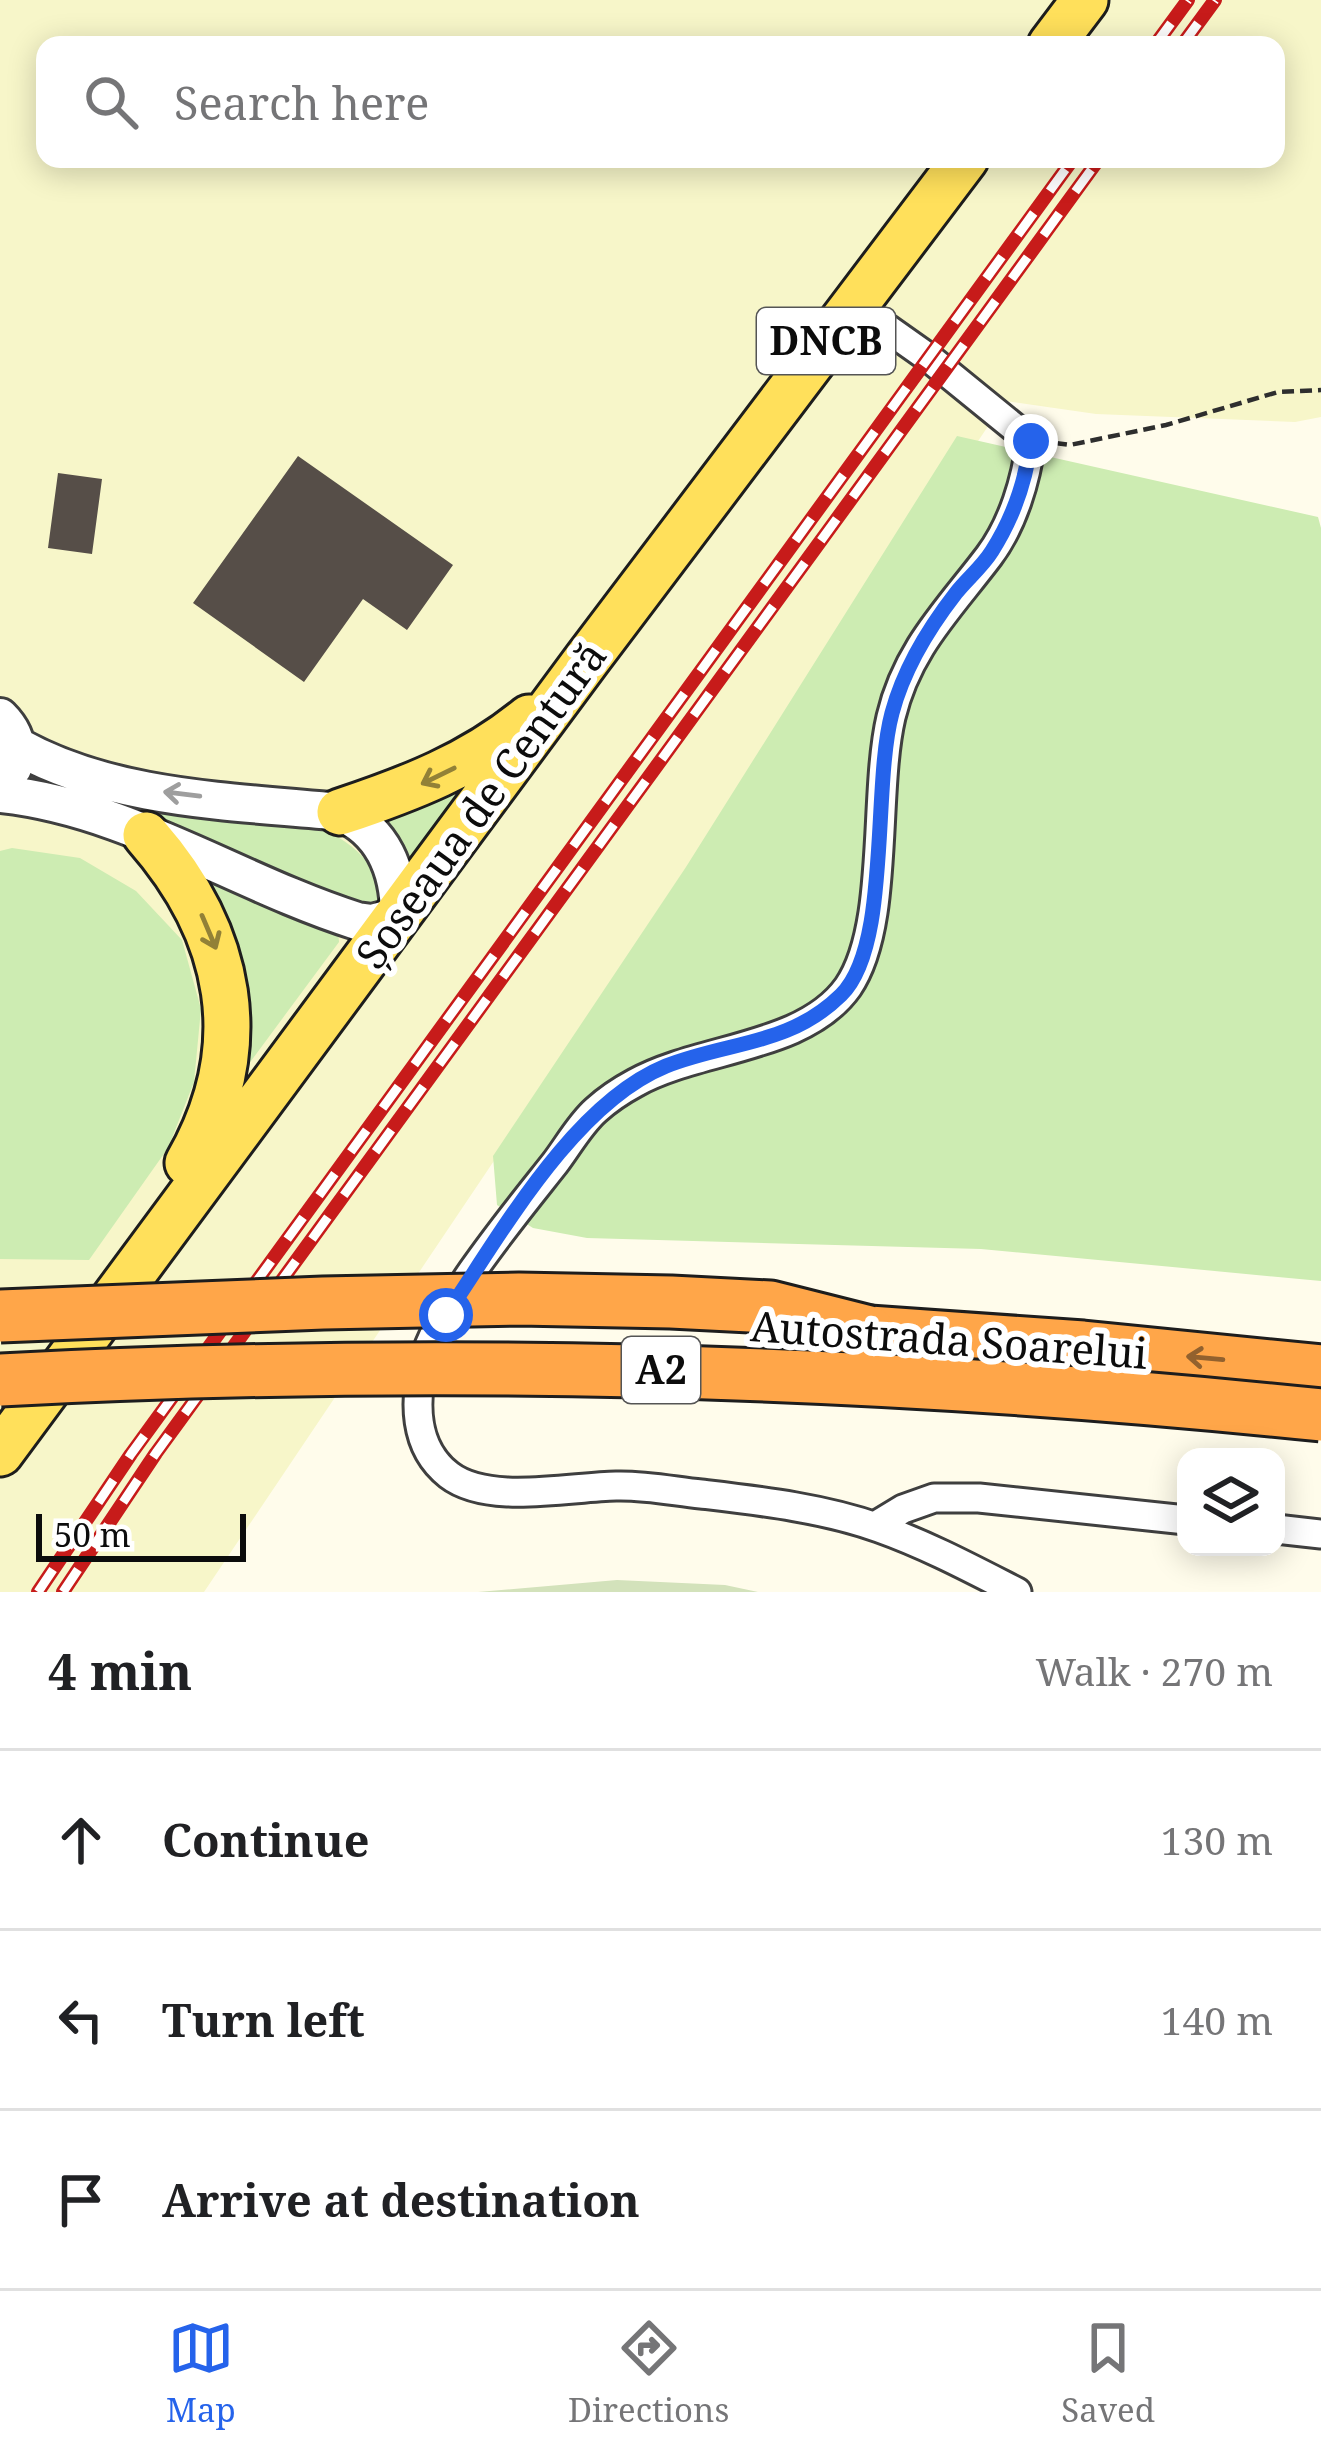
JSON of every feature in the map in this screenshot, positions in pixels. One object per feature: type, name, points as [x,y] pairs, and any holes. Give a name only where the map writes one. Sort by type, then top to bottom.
[{"type":"highway","points":[[0,1316],[519,1299],[770,1307],[869,1332]]},
{"type":"highway","name":"Autostrada Soarelui","points":[[0,1336],[492,1322],[869,1332],[1321,1371]]},
{"type":"highway","name":"Autostrada Soarelui","points":[[0,1380],[277,1368],[617,1368],[951,1383],[1321,1415]]},
{"type":"highway","points":[[0,1405],[374,1392],[639,1393],[914,1402],[1321,1434]]},
{"type":"main road","points":[[1058,36],[1085,0]]},
{"type":"main road","name":"Șoseaua de Centură","points":[[0,1453],[958,168]]},
{"type":"main road","points":[[340,812],[463,764],[568,686]]},
{"type":"main road","points":[[132,1272],[211,1117],[224,1070],[227,1024],[223,976],[208,928],[175,868],[146,835]]},
{"type":"street","points":[[854,305],[1031,441],[1026,476],[991,553],[938,617],[902,682],[882,772],[869,940],[860,968],[845,992],[808,1024],[667,1066],[593,1112],[503,1230],[446,1315],[425,1356],[417,1418],[431,1456],[449,1475],[476,1489],[625,1486],[770,1502],[875,1526],[1017,1592]]},
{"type":"street","points":[[0,794],[66,803],[334,914],[371,923],[399,916],[399,891],[386,851],[363,825],[340,812],[116,786],[70,773],[8,732]]},
{"type":"street","points":[[0,785],[13,770],[8,732]]},
{"type":"street","points":[[875,1526],[934,1498],[979,1498],[1177,1519]]},
{"type":"street","points":[[1285,1530],[1321,1534]]},
{"type":"path","points":[[1031,441],[1070,445],[1166,425],[1278,392],[1321,390]]},
{"type":"green space","points":[[0,0],[1321,0],[1321,417],[1295,422],[1096,414],[1005,401],[204,1592],[0,1592]]},
{"type":"green space","points":[[957,436],[1318,517],[1321,1281],[981,1249],[587,1238],[533,1228],[497,1205],[493,1156],[686,867]]},
{"type":"green space","points":[[476,782],[418,856],[405,856],[380,812]]},
{"type":"green space","points":[[127,797],[315,825],[367,862],[379,889],[377,905],[370,912],[121,805]]},
{"type":"green space","points":[[12,848],[80,858],[136,891],[182,940],[201,1009],[194,1082],[168,1148],[89,1260],[0,1259],[0,851]]},
{"type":"green space","points":[[201,873],[338,930],[339,942],[231,1088]]},
{"type":"green space","points":[[617,1580],[725,1585],[758,1592],[478,1592]]},
{"type":"building","points":[[298,456],[453,565],[407,630],[363,599],[304,682],[193,603]]},
{"type":"building","points":[[58,473],[102,479],[92,554],[48,548]]},
{"type":"railway","points":[[1162,36],[1188,0]]},
{"type":"railway","points":[[1189,36],[1215,0]]},
{"type":"railway","points":[[38,1592],[131,1454],[1066,168]]},
{"type":"railway","points":[[63,1592],[156,1453],[1092,168]]},
{"type":"route","points":[[446,1315],[503,1230],[593,1112],[667,1066],[808,1024],[845,992],[869,940],[882,772],[902,682],[938,617],[991,553],[1026,476],[1031,441]]}]
